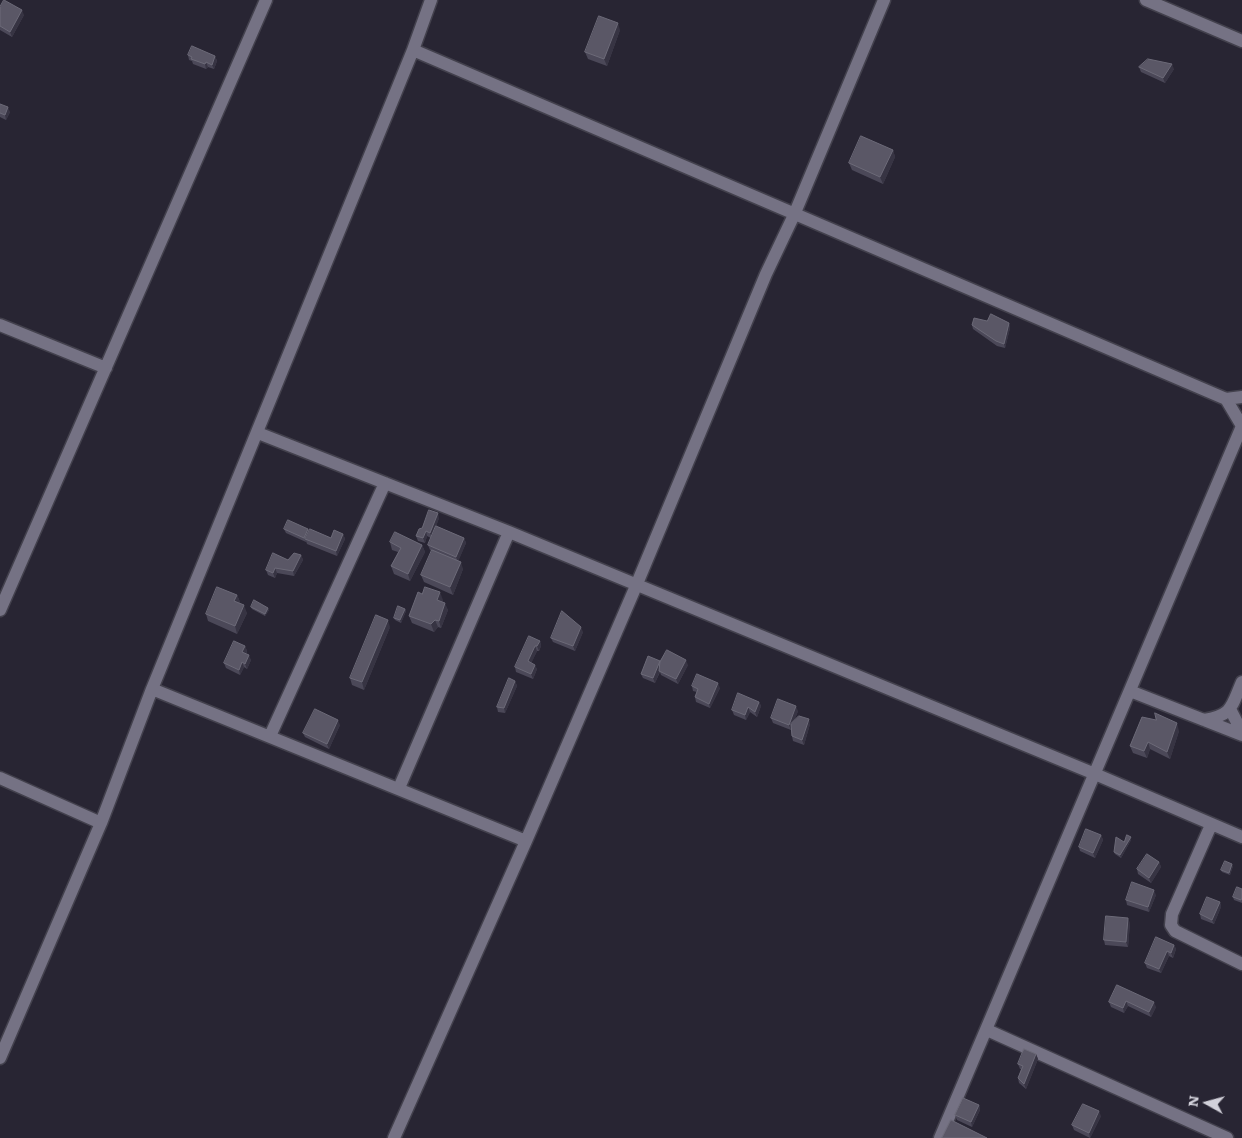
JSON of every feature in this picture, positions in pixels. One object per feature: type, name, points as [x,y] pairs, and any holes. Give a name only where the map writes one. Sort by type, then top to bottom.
[{"type":"street","points":[[0,610],[266,0]]},
{"type":"street","points":[[0,1058],[101,823],[152,690],[413,50],[431,0]]},
{"type":"street","points":[[394,1138],[526,841],[636,586],[766,274],[794,215],[884,0]]},
{"type":"street","points":[[1146,0],[1242,41]]},
{"type":"street","points":[[413,50],[1226,399],[1242,397]]},
{"type":"street","points":[[0,325],[106,368]]},
{"type":"street","points":[[940,1138],[1242,426],[1226,399]]},
{"type":"street","points":[[258,433],[509,532],[1095,774],[1242,837]]},
{"type":"street","points":[[270,736],[385,483]]},
{"type":"street","points":[[399,788],[509,532]]},
{"type":"street","points":[[1204,720],[1219,717],[1230,709],[1242,682]]},
{"type":"street","points":[[152,690],[399,788],[526,841]]},
{"type":"street","points":[[1130,691],[1242,733]]},
{"type":"street","points":[[1230,709],[1242,733]]},
{"type":"street","points":[[0,778],[101,823]]},
{"type":"street","points":[[1211,825],[1172,914],[1171,925],[1175,931],[1242,964]]},
{"type":"street","points":[[987,1030],[1227,1138]]},
{"type":"building","points":[[4,0],[22,10],[10,32],[0,26],[0,7]]},
{"type":"building","points":[[599,16],[618,23],[604,59],[585,52]]},
{"type":"building","points":[[192,46],[215,56],[212,65],[191,59],[192,57],[188,55]]},
{"type":"building","points":[[1148,59],[1172,64],[1163,78],[1139,67]]},
{"type":"building","points":[[0,104],[8,107],[5,115],[0,113]]},
{"type":"building","points":[[861,136],[893,150],[880,177],[849,163]]},
{"type":"building","points":[[991,314],[1009,323],[1004,344],[996,341],[972,325],[974,318],[987,321]]},
{"type":"building","points":[[429,510],[438,513],[430,533],[426,531],[423,538],[416,536],[419,529],[422,528]]},
{"type":"building","points":[[288,520],[308,529],[304,538],[284,529]]},
{"type":"building","points":[[436,526],[464,538],[456,557],[428,545]]},
{"type":"building","points":[[310,529],[331,538],[334,530],[343,534],[336,551],[305,539]]},
{"type":"building","points":[[395,532],[422,545],[408,574],[391,566],[401,548],[390,542]]},
{"type":"building","points":[[432,550],[461,562],[450,587],[421,575]]},
{"type":"building","points":[[273,553],[288,560],[294,553],[301,555],[293,571],[275,568],[273,573],[266,570]]},
{"type":"building","points":[[217,587],[237,595],[234,601],[244,605],[235,626],[206,614]]},
{"type":"building","points":[[425,587],[440,592],[437,600],[445,603],[439,621],[435,620],[431,624],[409,616],[418,592],[422,594]]},
{"type":"building","points":[[254,600],[268,608],[265,614],[251,607]]},
{"type":"building","points":[[398,606],[405,609],[400,620],[394,618]]},
{"type":"building","points":[[562,611],[581,627],[573,646],[551,638]]},
{"type":"building","points":[[376,615],[388,620],[362,682],[350,678]]},
{"type":"building","points":[[529,636],[540,641],[535,646],[528,661],[535,665],[531,674],[515,667]]},
{"type":"building","points":[[234,641],[245,646],[242,652],[249,655],[245,664],[242,662],[239,670],[224,663]]},
{"type":"building","points":[[667,650],[686,660],[676,679],[659,671],[660,661]]},
{"type":"building","points":[[648,656],[660,661],[653,678],[641,674]]},
{"type":"building","points":[[697,674],[718,683],[709,704],[695,697],[698,689],[692,686]]},
{"type":"building","points":[[509,678],[515,681],[504,708],[497,707]]},
{"type":"building","points":[[738,693],[759,702],[755,712],[748,707],[745,715],[732,710]]},
{"type":"building","points":[[778,699],[796,706],[789,725],[771,718]]},
{"type":"building","points":[[315,709],[338,720],[327,744],[303,733]]},
{"type":"building","points":[[1155,713],[1177,723],[1167,752],[1148,742],[1144,751],[1130,746],[1142,717],[1156,720]]},
{"type":"building","points":[[799,716],[809,719],[802,740],[792,736],[791,724]]},
{"type":"building","points":[[1086,829],[1101,835],[1093,853],[1079,847]]},
{"type":"building","points":[[1127,835],[1131,837],[1120,855],[1114,852],[1116,837],[1124,842]]},
{"type":"building","points":[[1147,854],[1159,862],[1149,878],[1137,869]]},
{"type":"building","points":[[1225,861],[1232,864],[1229,873],[1221,870]]},
{"type":"building","points":[[1132,882],[1154,890],[1148,907],[1126,900]]},
{"type":"building","points":[[1237,887],[1242,889],[1241,900],[1233,897]]},
{"type":"building","points":[[1207,897],[1220,902],[1212,920],[1200,914]]},
{"type":"building","points":[[1106,916],[1128,918],[1126,942],[1104,940]]},
{"type":"building","points":[[1156,937],[1174,945],[1171,953],[1167,951],[1159,969],[1145,963]]},
{"type":"building","points":[[1117,985],[1154,1002],[1149,1012],[1126,1001],[1123,1008],[1109,1002]]},
{"type":"building","points":[[1024,1049],[1036,1054],[1024,1084],[1018,1078],[1023,1066],[1018,1064]]},
{"type":"building","points":[[963,1098],[979,1105],[971,1122],[955,1115]]},
{"type":"building","points":[[1083,1104],[1099,1111],[1089,1133],[1072,1125]]},
{"type":"building","points":[[951,1120],[987,1138],[942,1138]]}]
